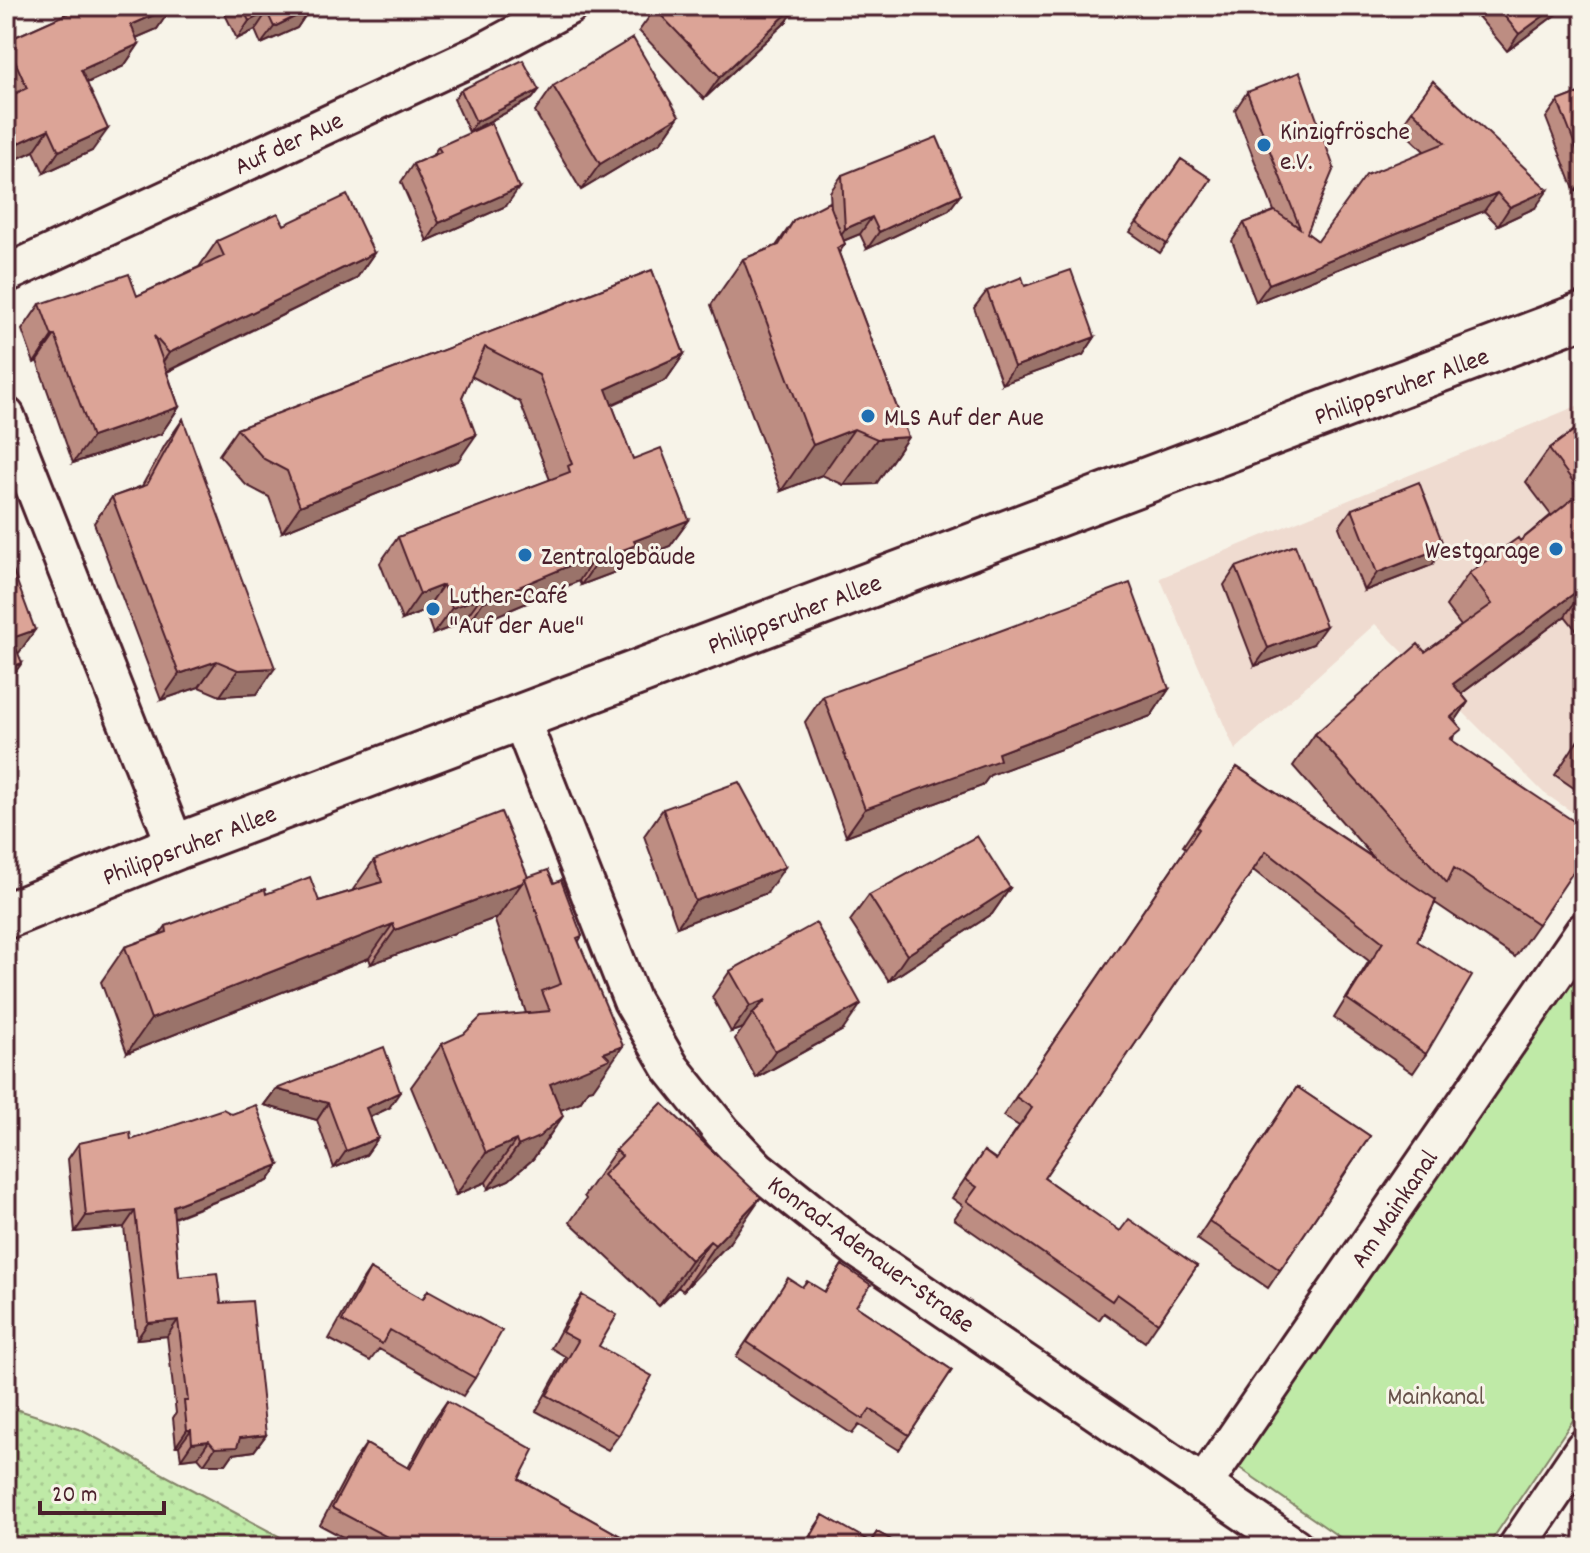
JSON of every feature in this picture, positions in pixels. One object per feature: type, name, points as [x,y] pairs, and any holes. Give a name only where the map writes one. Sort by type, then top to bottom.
[{"type":"main road","name":"Philippsruher Allee","points":[[6,916],[176,847],[1584,315]]},
{"type":"street","name":"Auf der Aue","points":[[6,274],[483,52],[569,6]]},
{"type":"street","points":[[6,416],[176,847]]},
{"type":"street","name":"Konrad-Adenauer-Straße","points":[[520,717],[632,1001],[649,1035],[692,1098],[757,1169],[803,1208],[1295,1547]]},
{"type":"street","name":"Am Mainkanal","points":[[1203,1485],[1584,931]]},
{"type":"street","points":[[1517,1547],[1584,1448]]},
{"type":"shaded area","points":[[1584,403],[1584,820],[1544,793],[1375,624],[1235,750],[1160,578]]},
{"type":"green space","name":"Mainkanal","points":[[1584,954],[1584,1404],[1487,1547],[1354,1547],[1234,1464]]},
{"type":"green space","points":[[6,1406],[81,1430],[299,1547],[6,1547]]},
{"type":"building","points":[[84,6],[172,7],[131,25],[139,44],[81,70],[108,129],[59,151],[49,129],[6,149],[6,98],[27,88],[6,41]]},
{"type":"building","points":[[242,6],[307,6],[309,10],[274,27],[267,12],[249,21]]},
{"type":"building","points":[[657,6],[795,6],[720,77],[655,9]]},
{"type":"building","points":[[1496,6],[1557,6],[1519,34]]},
{"type":"building","points":[[633,38],[679,116],[600,164],[553,86]]},
{"type":"building","points":[[523,60],[539,90],[476,122],[461,90]]},
{"type":"building","points":[[1300,72],[1334,168],[1307,233],[1318,241],[1366,175],[1445,143],[1412,110],[1433,81],[1548,190],[1510,207],[1497,193],[1269,284],[1244,223],[1275,211],[1300,228],[1247,92]]},
{"type":"building","points":[[1584,91],[1584,168],[1558,101]]},
{"type":"building","points":[[491,123],[519,188],[439,223],[413,164],[441,152],[438,147]]},
{"type":"building","points":[[937,137],[961,194],[879,232],[872,217],[845,229],[842,175]]},
{"type":"building","points":[[1181,159],[1211,179],[1167,244],[1137,223]]},
{"type":"building","points":[[347,195],[374,253],[169,353],[154,336],[179,407],[92,437],[55,335],[52,336],[40,304],[129,274],[137,296],[224,256],[217,241],[278,213],[284,225]]},
{"type":"building","points":[[829,202],[845,244],[837,248],[908,437],[877,439],[854,429],[813,445],[743,259],[779,245],[794,220]]},
{"type":"building","points":[[652,270],[684,354],[606,389],[633,459],[661,448],[689,520],[634,541],[636,545],[599,559],[597,554],[483,602],[481,597],[452,608],[443,585],[420,594],[398,537],[570,472],[568,466],[572,464],[539,375],[485,347],[462,397],[476,435],[300,506],[287,471],[264,459],[237,429]]},
{"type":"building","points":[[1071,270],[1095,337],[1014,367],[987,291],[1022,277],[1025,286]]},
{"type":"building","points":[[183,419],[275,668],[238,670],[217,661],[179,674],[112,497],[147,485]]},
{"type":"building","points":[[1584,423],[1584,586],[1453,684],[1468,702],[1451,717],[1462,729],[1450,739],[1584,828],[1584,856],[1538,924],[1454,868],[1447,883],[1315,734],[1418,644],[1425,652],[1492,604],[1469,573],[1518,538],[1520,541],[1581,492],[1549,449]]},
{"type":"building","points":[[1419,482],[1444,547],[1377,573],[1352,509]]},
{"type":"building","points":[[1295,545],[1326,626],[1268,648],[1236,567]]},
{"type":"building","points":[[6,552],[35,630],[12,638],[22,663],[6,669]]},
{"type":"building","points":[[1130,583],[1169,689],[998,753],[1000,760],[865,809],[823,696]]},
{"type":"building","points":[[1584,733],[1584,747],[1578,743]]},
{"type":"building","points":[[1237,767],[1436,900],[1417,941],[1472,976],[1426,1054],[1347,999],[1383,942],[1266,851],[1044,1178],[1120,1231],[1129,1219],[1197,1266],[1158,1323],[1117,1294],[1112,1301],[967,1201],[977,1187],[965,1179],[984,1151],[996,1160],[1032,1108],[1016,1097],[1199,829],[1197,827]]},
{"type":"building","points":[[739,782],[785,867],[695,901],[663,809]]},
{"type":"building","points":[[501,812],[528,877],[522,883],[395,930],[393,924],[151,1019],[125,947],[167,932],[166,926],[265,889],[266,894],[310,877],[319,901],[382,882],[374,860]]},
{"type":"building","points":[[977,836],[1010,888],[907,955],[869,895]]},
{"type":"building","points":[[548,870],[554,883],[561,880],[582,936],[577,938],[623,1046],[604,1053],[610,1059],[550,1084],[563,1116],[539,1137],[518,1146],[516,1140],[486,1153],[442,1044],[464,1034],[481,1017],[550,1011],[542,991],[561,984],[525,878]]},
{"type":"building","points":[[816,923],[861,1004],[775,1051],[753,1013],[766,1000],[750,1006],[730,971]]},
{"type":"building","points":[[384,1047],[400,1092],[366,1108],[378,1138],[346,1151],[328,1103],[276,1089]]},
{"type":"building","points":[[1297,1087],[1370,1136],[1280,1270],[1209,1221]]},
{"type":"building","points":[[662,1103],[761,1197],[715,1245],[710,1241],[691,1260],[603,1175],[622,1156],[616,1150]]},
{"type":"building","points":[[256,1105],[279,1165],[173,1206],[179,1277],[217,1273],[221,1303],[252,1301],[266,1435],[240,1438],[237,1447],[215,1448],[209,1441],[192,1443],[191,1430],[187,1430],[184,1401],[188,1401],[178,1320],[148,1323],[135,1211],[86,1216],[79,1143],[130,1132],[131,1140],[223,1109],[232,1114]]},
{"type":"building","points":[[842,1265],[871,1285],[856,1306],[952,1370],[909,1435],[870,1409],[863,1419],[747,1342],[788,1278],[802,1287],[807,1281],[825,1292]]},
{"type":"building","points":[[370,1269],[423,1299],[428,1290],[502,1331],[475,1378],[390,1330],[382,1344],[342,1321]]},
{"type":"building","points":[[582,1295],[617,1315],[599,1346],[652,1376],[619,1435],[547,1395],[578,1341],[562,1332]]},
{"type":"building","points":[[447,1401],[534,1450],[519,1479],[640,1547],[430,1547],[418,1540],[414,1547],[406,1547],[332,1508],[366,1444],[410,1469]]},
{"type":"building","points":[[823,1515],[871,1542],[877,1532],[904,1547],[805,1547]]},
{"type":"place","name":"Kinzigfrösche e.V.","points":[[1264,145]]},
{"type":"place","name":"MLS Auf der Aue","points":[[868,416]]},
{"type":"place","name":"Westgarage","points":[[1556,549]]},
{"type":"place","name":"Zentralgebäude","points":[[525,555]]},
{"type":"place","name":"Luther-Café \"Auf der Aue\"","points":[[433,609]]}]
